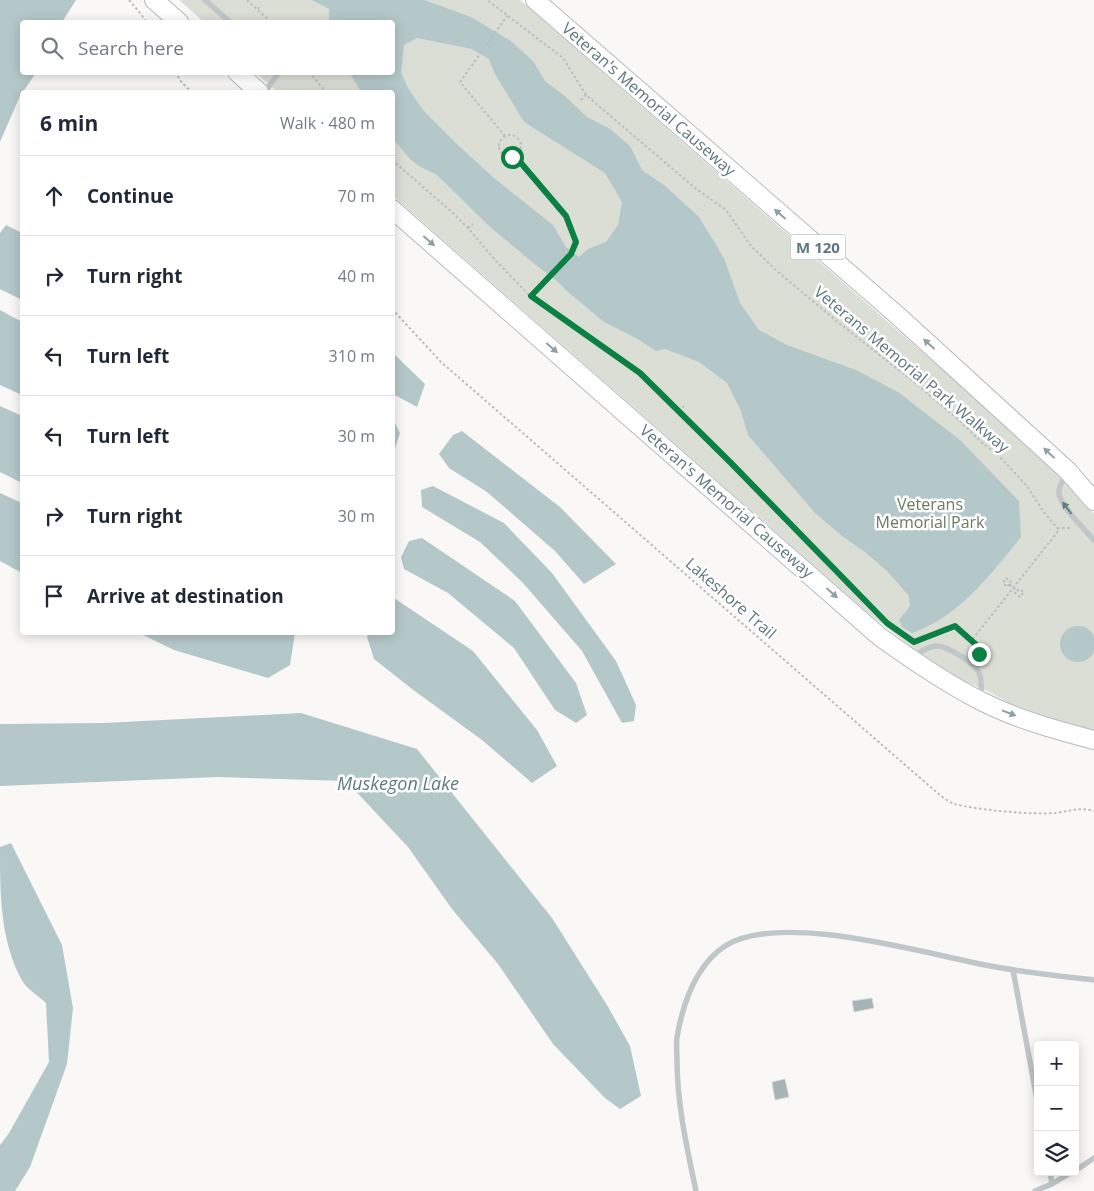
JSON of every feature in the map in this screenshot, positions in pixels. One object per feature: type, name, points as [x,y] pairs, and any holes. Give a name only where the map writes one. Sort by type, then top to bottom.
[{"type":"main road","points":[[154,0],[178,20]]},
{"type":"main road","name":"Veteran's Memorial Causeway","points":[[535,0],[897,316],[1068,471],[1094,502]]},
{"type":"main road","points":[[239,75],[257,90]]},
{"type":"main road","name":"Veteran's Memorial Causeway","points":[[395,212],[880,637],[946,682],[982,701],[1009,713],[1094,740]]},
{"type":"lane","points":[[205,0],[228,20]]},
{"type":"lane","points":[[266,90],[276,75]]},
{"type":"lane","points":[[1068,471],[1060,487],[1059,496],[1072,515],[1094,540]]},
{"type":"lane","points":[[909,658],[938,646],[961,656],[975,666],[980,674],[982,701]]},
{"type":"lane","points":[[696,1191],[682,1123],[677,1082],[677,1039],[694,980],[711,956],[726,945],[742,938],[761,935],[790,933],[835,936],[882,942],[1013,970],[1094,980]]},
{"type":"lane","points":[[1013,970],[1034,1086]]},
{"type":"lane","points":[[1079,1168],[1094,1158]]},
{"type":"lane","points":[[1051,1176],[1052,1184]]},
{"type":"lane","points":[[1035,1191],[1066,1176]]},
{"type":"path","points":[[129,0],[145,20]]},
{"type":"path","points":[[247,0],[268,20]]},
{"type":"path","name":"Veterans Memorial Park Walkway","points":[[486,0],[563,58],[586,95],[695,188],[726,210],[751,246],[778,272],[914,382],[1010,467],[1059,530],[972,640]]},
{"type":"path","points":[[258,9],[261,5]]},
{"type":"path","points":[[505,136],[460,82],[507,16]]},
{"type":"path","points":[[177,75],[190,90]]},
{"type":"path","points":[[312,75],[324,90]]},
{"type":"path","points":[[581,100],[586,95]]},
{"type":"path","points":[[505,136],[500,142],[499,149],[501,152],[506,156],[515,156],[566,216],[576,242],[571,254],[531,296]]},
{"type":"path","points":[[505,136],[514,136],[520,141],[520,149],[515,156]]},
{"type":"path","points":[[395,163],[468,228],[531,296],[640,373],[887,623],[914,642],[955,626],[982,650],[979,654],[961,656]]},
{"type":"path","points":[[468,228],[473,224]]},
{"type":"path","name":"Lakeshore Trail","points":[[395,311],[441,362],[917,777],[952,803],[994,810],[1042,813],[1056,813],[1079,808],[1094,811]]},
{"type":"path","points":[[679,411],[684,406]]},
{"type":"path","points":[[794,527],[798,522]]},
{"type":"path","points":[[1009,584],[1017,591]]},
{"type":"green space","name":"Veterans Memorial Park","points":[[179,0],[520,0],[1047,461],[1081,497],[1094,514],[1094,732],[1017,707],[987,691],[943,672],[868,613],[395,198],[395,90],[275,90],[258,75],[395,75],[395,20],[202,20]]},
{"type":"water","points":[[0,0],[76,0],[63,20],[20,20],[20,75],[35,75],[24,90],[20,90],[20,96],[0,142]]},
{"type":"water","points":[[312,0],[424,0],[471,17],[511,41],[533,61],[545,81],[566,97],[587,117],[610,129],[630,146],[642,170],[664,185],[699,217],[724,258],[740,303],[759,330],[787,345],[856,370],[898,392],[960,440],[1019,501],[1021,537],[973,593],[945,616],[929,626],[912,633],[902,627],[899,620],[910,606],[909,596],[887,571],[815,513],[748,435],[741,411],[727,383],[699,362],[665,349],[656,351],[636,338],[604,322],[489,226],[437,175],[419,166],[409,158],[395,140],[395,90],[360,90],[351,75],[395,75],[395,20],[329,20],[329,9]],"holes":[[[417,38],[472,49],[489,59],[495,74],[524,122],[605,173],[622,202],[618,225],[606,242],[588,249],[579,257],[566,247],[553,225],[494,178],[423,110],[408,88],[401,72],[404,45]]]},
{"type":"water","points":[[6,225],[20,232],[20,299],[0,289],[0,233]]},
{"type":"water","points":[[0,310],[20,321],[20,394],[0,385]]},
{"type":"water","points":[[395,355],[425,384],[417,407],[395,395]]},
{"type":"water","points":[[0,406],[20,415],[20,482],[0,472]]},
{"type":"water","points":[[395,423],[400,433],[395,449]]},
{"type":"water","points":[[462,431],[560,507],[616,564],[584,584],[555,551],[487,492],[449,468],[439,454],[453,435]]},
{"type":"water","points":[[433,486],[504,523],[552,573],[616,661],[636,705],[634,721],[622,723],[582,651],[523,583],[480,542],[422,507],[421,490]]},
{"type":"water","points":[[0,493],[20,502],[20,572],[0,561]]},
{"type":"water","points":[[422,538],[515,601],[576,683],[587,715],[576,723],[555,710],[514,648],[448,593],[404,569],[401,557],[409,541]]},
{"type":"water","points":[[395,599],[473,651],[537,730],[557,766],[532,783],[482,740],[374,659],[368,635],[395,635]]},
{"type":"water","points":[[1078,626],[1085,627],[1095,637],[1095,651],[1091,657],[1085,661],[1078,662],[1071,661],[1065,657],[1061,651],[1060,644],[1061,637],[1065,631],[1071,627]]},
{"type":"water","points":[[143,635],[295,635],[290,665],[268,678],[174,650]]},
{"type":"water","name":"Muskegon Lake","points":[[301,713],[417,749],[552,918],[607,1005],[630,1046],[641,1096],[620,1109],[605,1098],[553,1044],[498,964],[452,909],[408,847],[346,781],[218,777],[0,786],[0,724],[104,723]]},
{"type":"water","points":[[11,843],[62,945],[73,1008],[67,1064],[30,1167],[15,1191],[0,1191],[0,1145],[9,1133],[49,1062],[46,1003],[28,988],[15,967],[3,917],[0,847]]},
{"type":"building","points":[[872,998],[874,1008],[854,1012],[852,1001]]},
{"type":"building","points":[[785,1079],[789,1097],[775,1100],[772,1082]]},
{"type":"route","points":[[512,157],[515,156],[566,216],[576,242],[571,254],[531,296],[640,373],[887,623],[914,642],[955,626],[982,650],[979,654]]}]
